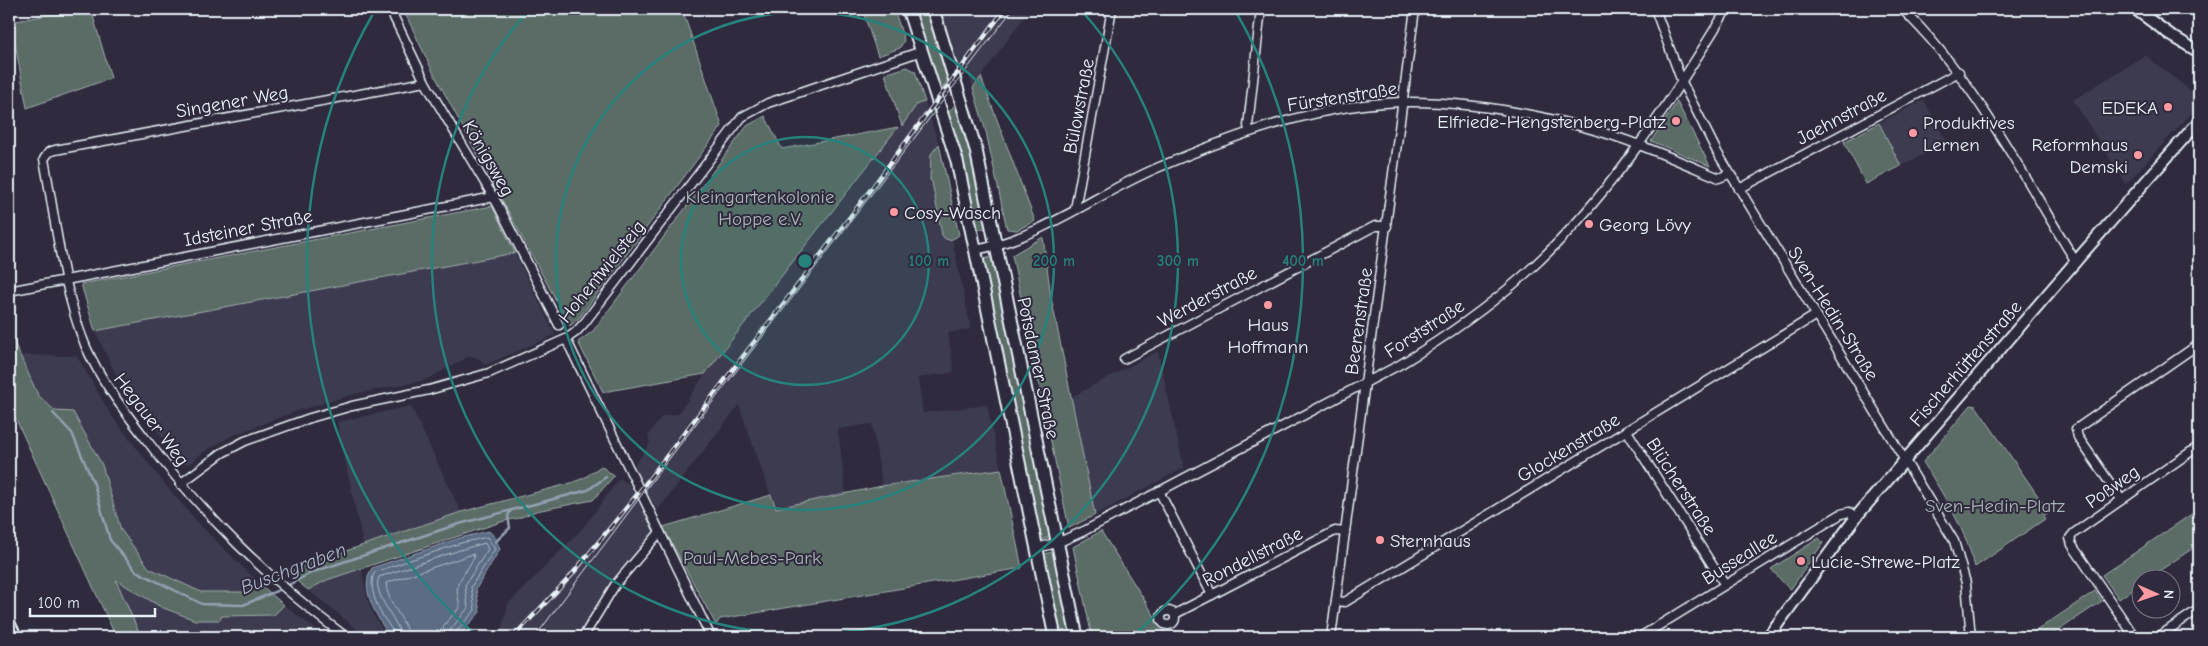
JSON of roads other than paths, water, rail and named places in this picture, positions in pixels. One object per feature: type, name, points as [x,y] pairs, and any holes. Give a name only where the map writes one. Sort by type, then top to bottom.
[{"type":"main road","name":"Potsdamer Straße","points":[[908,9],[953,147],[1055,637]]},
{"type":"main road","name":"Potsdamer Straße","points":[[933,9],[976,150],[1077,637]]},
{"type":"street","name":"Königsweg","points":[[390,9],[425,82],[494,197],[559,325]]},
{"type":"street","name":"Bülowstraße","points":[[1075,209],[1112,9]]},
{"type":"street","points":[[1250,131],[1248,126],[1261,9]]},
{"type":"street","name":"Beerenstraße","points":[[1331,637],[1415,9]]},
{"type":"street","name":"Sven-Hedin-Straße","points":[[1655,9],[1682,82],[1729,174],[1906,459],[1954,541],[1966,583],[1971,637]]},
{"type":"street","name":"Forststraße","points":[[1036,548],[1058,544],[1401,364],[1434,345],[1524,276],[1564,236],[1604,190],[1639,144],[1682,82],[1727,9]]},
{"type":"street","points":[[1902,9],[1959,72],[2076,262]]},
{"type":"street","points":[[2135,9],[2172,36],[2199,52]]},
{"type":"street","name":"Hohentwielsteig","points":[[180,484],[222,453],[245,441],[352,406],[429,390],[489,373],[566,339],[585,322],[742,117],[768,103],[922,51]]},
{"type":"street","name":"Jaehnstraße","points":[[1739,189],[1959,72]]},
{"type":"street","name":"Singener Weg","points":[[46,154],[55,150],[425,82]]},
{"type":"street","name":"Fürstenstraße","points":[[975,250],[1020,239],[1157,168],[1250,131],[1323,112],[1404,102],[1479,107],[1532,115],[1639,144],[1719,178],[1729,174]]},
{"type":"street","name":"Fischerhüttenstraße","points":[[1768,637],[1856,517],[2199,121]]},
{"type":"street","name":"Hegauer Weg","points":[[46,154],[44,159],[74,313],[85,345],[100,377],[180,484],[236,545],[291,595],[346,637]]},
{"type":"street","name":"Idsteiner Straße","points":[[9,291],[66,278],[494,197]]},
{"type":"street","name":"Werderstraße","points":[[1124,359],[1375,226],[1387,226]]},
{"type":"street","name":"Glockenstraße","points":[[1336,601],[1345,602],[1816,316]]},
{"type":"street","points":[[566,339],[711,637]]},
{"type":"street","points":[[2121,499],[2076,434],[2076,429],[2199,344]]},
{"type":"street","name":"Blücherstraße","points":[[1626,431],[1725,585]]},
{"type":"street","name":"Poßweg","points":[[2135,637],[2072,545],[2070,538],[2074,533],[2121,499],[2199,446]]},
{"type":"street","points":[[1158,491],[1212,595]]},
{"type":"street","name":"Busseallee","points":[[1640,637],[1840,514],[1849,512],[1856,517]]},
{"type":"street","name":"Rondellstraße","points":[[1175,614],[1335,531],[1345,532]]},
{"type":"street","points":[[583,637],[616,585],[660,532]]},
{"type":"street","points":[[2158,637],[2199,609]]},
{"type":"street","points":[[9,622],[13,635]]},
{"type":"water","points":[[489,531],[495,537],[500,549],[476,589],[480,612],[458,637],[390,637],[375,612],[368,594],[368,576],[372,568],[460,538]]},
{"type":"waterway","name":"Buschgraben","points":[[53,413],[72,433],[94,484],[110,540],[136,571],[202,604],[243,605],[279,590],[313,572],[459,524],[588,490],[606,477]]},
{"type":"waterway","points":[[495,542],[510,528],[508,516],[511,510]]},
{"type":"tram line","points":[[535,637],[1013,9]]},
{"type":"railway","points":[[513,637],[570,577],[636,496],[859,205],[1005,9]]},
{"type":"place","name":"EDEKA","points":[[2168,107]]},
{"type":"place","name":"Elfriede-Hengstenberg-Platz","points":[[1676,121]]},
{"type":"place","name":"Produktives Lernen","points":[[1913,133]]},
{"type":"place","name":"Reformhaus Demski","points":[[2138,155]]},
{"type":"place","name":"Cosy-Wasch","points":[[894,212]]},
{"type":"place","name":"Georg Lövy","points":[[1589,224]]},
{"type":"place","name":"Haus Hoffmann","points":[[1268,305]]},
{"type":"place","name":"Sternhaus","points":[[1380,540]]},
{"type":"place","name":"Lucie-Strewe-Platz","points":[[1801,561]]},
{"type":"park label","name":"Kleingartenkolonie Hoppe e.V.","points":[[760,207]]},
{"type":"park label","name":"Sven-Hedin-Platz","points":[[1995,505]]},
{"type":"park label","name":"Paul-Mebes-Park","points":[[752,557]]}]
